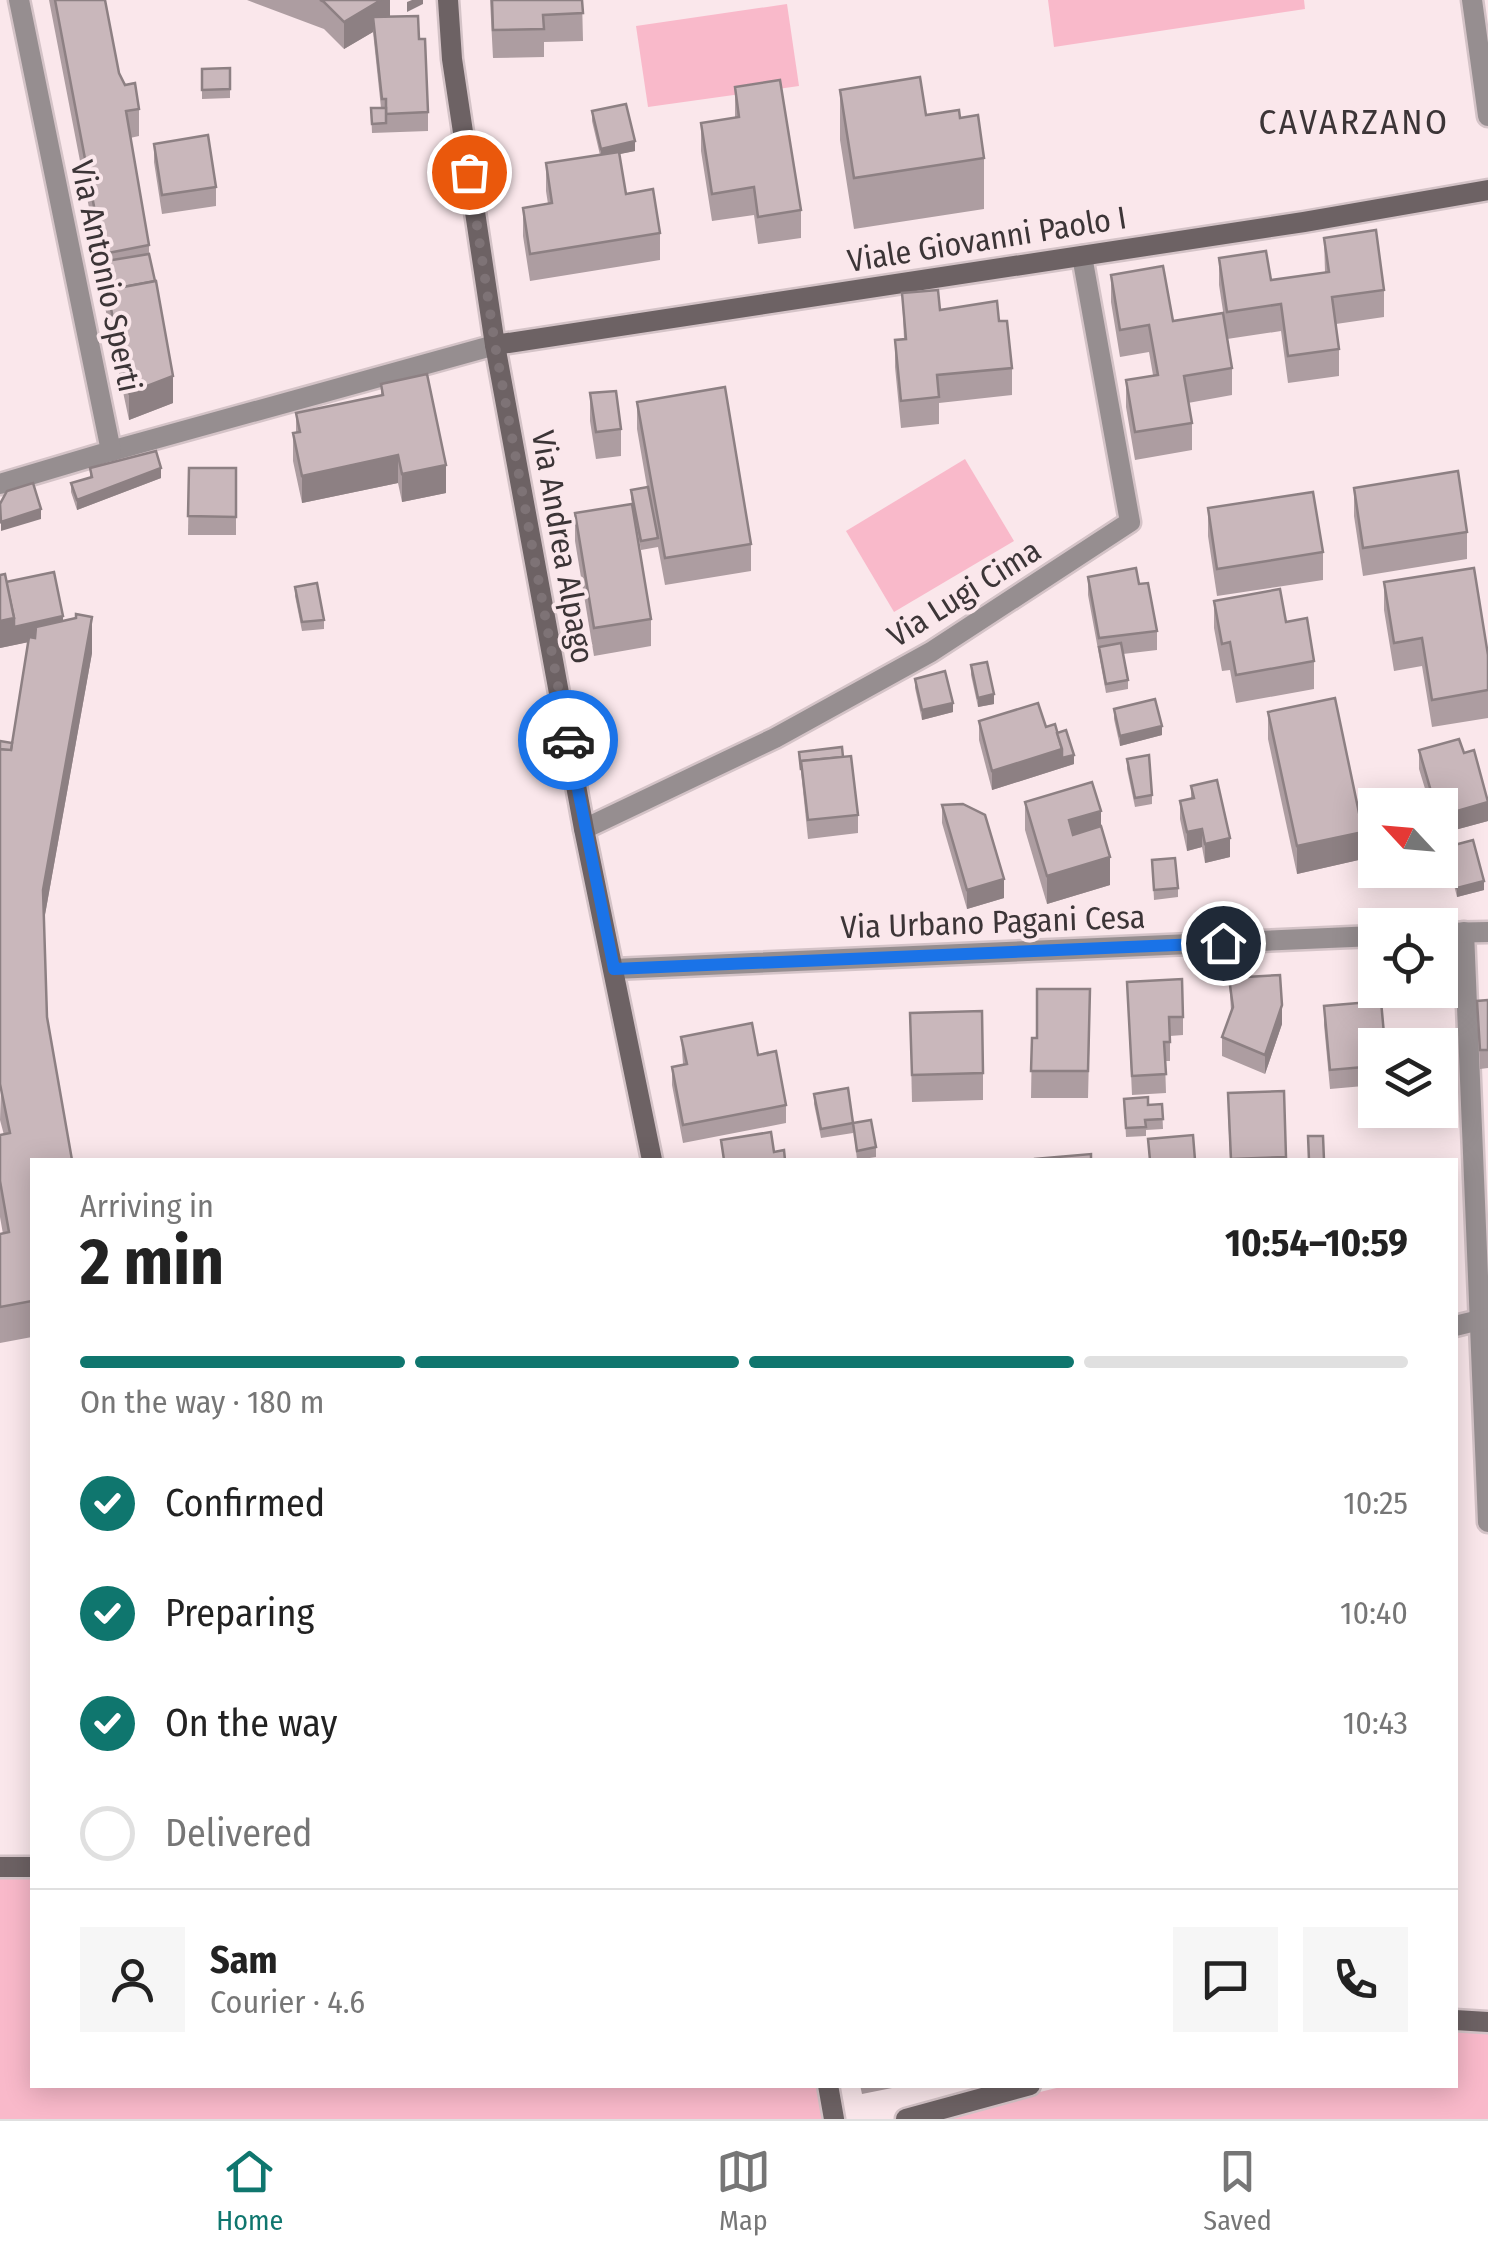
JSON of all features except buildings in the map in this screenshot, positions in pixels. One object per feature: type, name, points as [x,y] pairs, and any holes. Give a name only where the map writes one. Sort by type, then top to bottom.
[{"type":"street","name":"Via Antonio Sperti","points":[[19,0],[111,450]]},
{"type":"street","name":"Via Andrea Alpago","points":[[448,0],[452,59],[495,345],[584,828],[652,1158]]},
{"type":"street","points":[[1472,0],[1488,116]]},
{"type":"street","name":"Viale Giovanni Paolo I","points":[[495,345],[1488,190]]},
{"type":"street","name":"Via Lugi Cima","points":[[584,828],[775,738],[982,620],[1130,522],[1082,256]]},
{"type":"street","points":[[0,484],[495,345]]},
{"type":"street","points":[[1458,932],[1488,932]]},
{"type":"street","points":[[1464,932],[1484,1319],[1488,1522]]},
{"type":"street","name":"Via Urbano Pagani Cesa","points":[[614,969],[1358,937]]},
{"type":"street","points":[[1458,1325],[1484,1319]]},
{"type":"street","points":[[0,1867],[30,1867]]},
{"type":"street","points":[[1458,2020],[1488,2022]]},
{"type":"street","points":[[829,2088],[834,2119]]},
{"type":"street","points":[[906,2119],[1019,2088]]},
{"type":"shaded area","points":[[1048,0],[1304,0],[1305,9],[1054,47]]},
{"type":"shaded area","points":[[787,4],[799,86],[648,107],[636,26]]},
{"type":"shaded area","points":[[965,459],[1014,541],[894,612],[846,531]]},
{"type":"shaded area","points":[[0,1856],[30,1856],[30,2088],[828,2088],[833,2119],[0,2119]]},
{"type":"shaded area","points":[[1458,2030],[1488,2032],[1488,2119],[927,2119],[1056,2088],[1458,2088]]},
{"type":"way so far","points":[[469,172],[495,345],[568,740]]},
{"type":"district","name":"CAVARZANO","points":[[1354,122]]},
{"type":"route","points":[[568,740],[614,969],[1223,943]]}]
